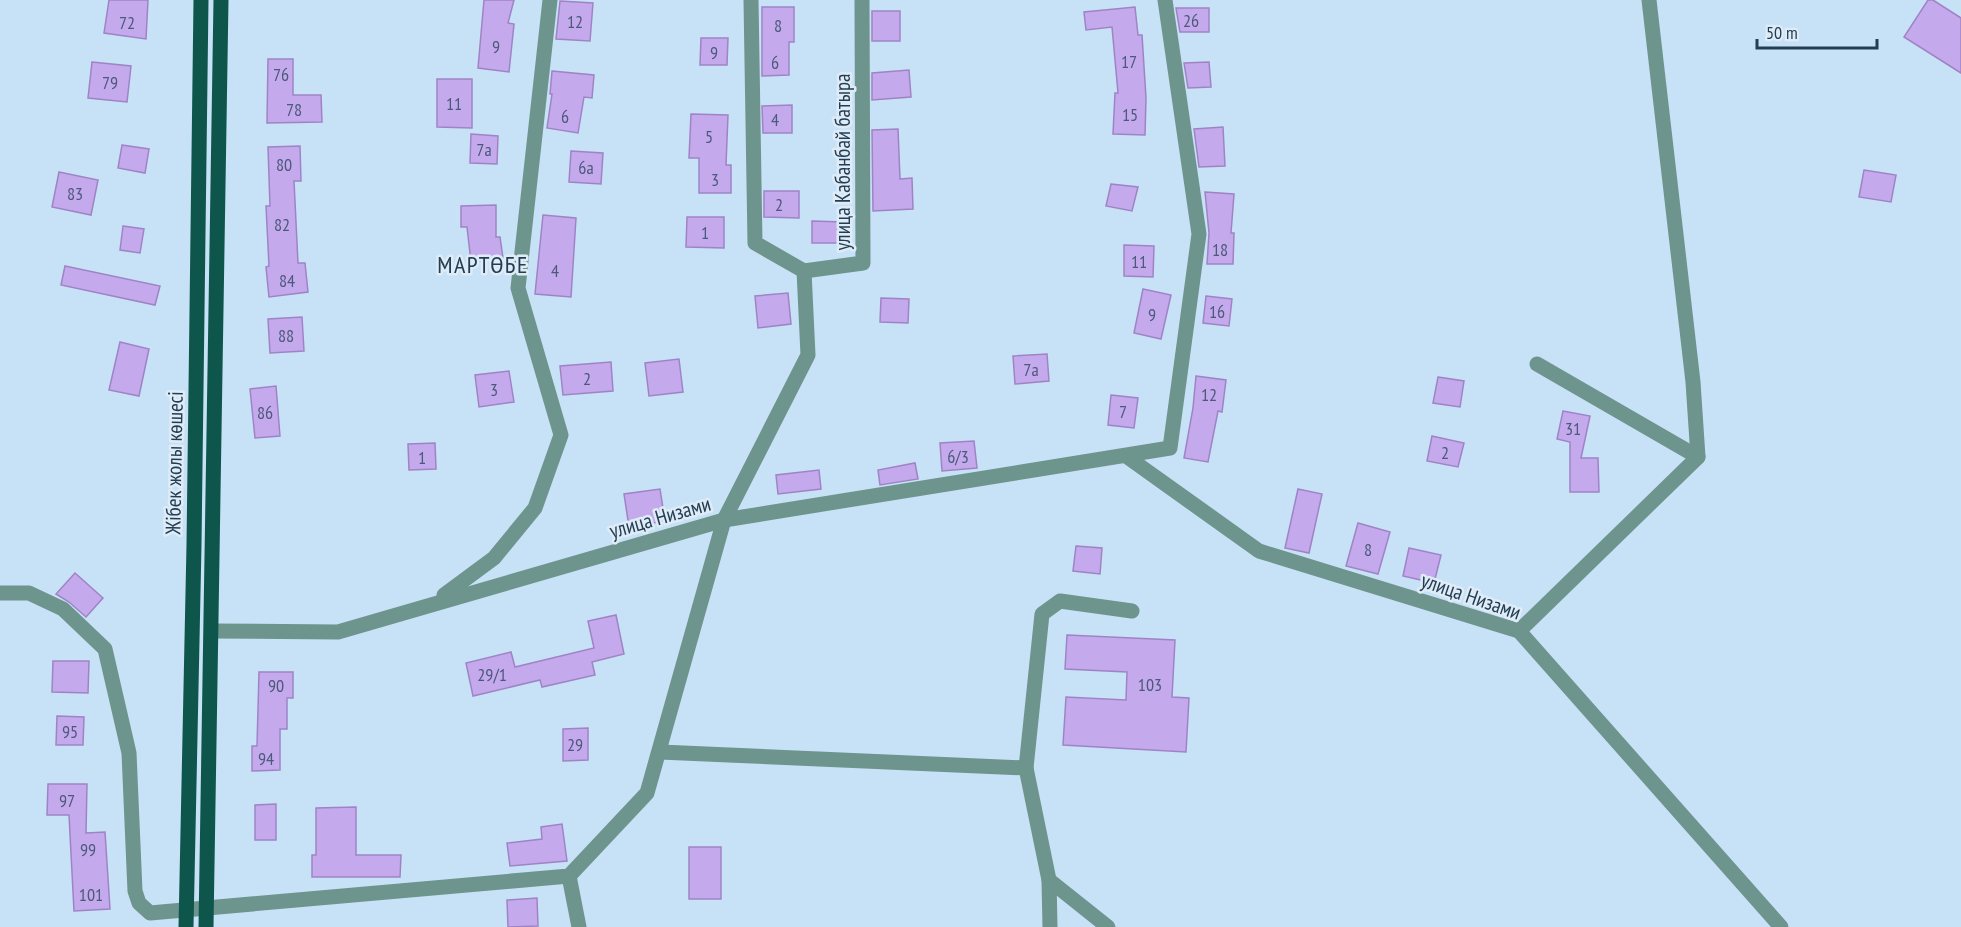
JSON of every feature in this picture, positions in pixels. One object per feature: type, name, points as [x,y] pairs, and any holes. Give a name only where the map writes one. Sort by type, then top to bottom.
[{"type":"main road","name":"Жібек жолы көшесі","points":[[186,919],[194,556],[201,0]]},
{"type":"main road","name":"Жібек жолы көшесі","points":[[206,927],[221,0]]},
{"type":"street","points":[[435,602],[494,558],[536,508],[561,435],[518,288],[550,0]]},
{"type":"street","points":[[0,593],[29,593],[63,609],[105,649],[129,753],[135,891],[139,903],[150,913],[186,919],[207,907],[570,876],[647,793],[724,520],[808,355],[804,271],[755,243],[751,0]]},
{"type":"street","name":"улица Кабанбай батыра","points":[[804,271],[863,263],[862,0]]},
{"type":"street","name":"улица Низами","points":[[212,631],[338,632],[724,520],[1170,448],[1199,234],[1164,0]]},
{"type":"street","points":[[1519,631],[1698,457],[1693,382],[1649,0]]},
{"type":"street","points":[[1537,364],[1698,457]]},
{"type":"street","name":"улица Низами","points":[[1126,456],[1260,551],[1519,631],[1781,927]]},
{"type":"street","points":[[1050,927],[1049,880],[1026,768],[1042,614],[1060,601],[1132,611]]},
{"type":"street","points":[[660,752],[1026,768]]},
{"type":"street","points":[[570,876],[579,927]]},
{"type":"street","points":[[1049,880],[1108,927]]},
{"type":"building","points":[[109,0],[148,0],[146,39],[104,33]]},
{"type":"building","points":[[484,0],[514,0],[508,23],[514,24],[509,72],[478,68]]},
{"type":"building","points":[[1928,0],[1933,0],[1961,18],[1961,73],[1904,37]]},
{"type":"building","points":[[560,1],[593,3],[590,41],[556,39]]},
{"type":"building","points":[[762,7],[794,7],[794,42],[789,42],[789,75],[762,76]]},
{"type":"building","points":[[1135,7],[1138,35],[1142,35],[1146,98],[1145,135],[1113,134],[1115,93],[1118,93],[1112,27],[1086,30],[1084,12]]},
{"type":"building","points":[[1176,8],[1209,8],[1209,32],[1180,32]]},
{"type":"building","points":[[872,11],[900,11],[900,41],[872,41]]},
{"type":"building","points":[[701,38],[728,38],[727,65],[700,65]]},
{"type":"building","points":[[268,59],[293,59],[293,95],[321,95],[322,122],[267,123]]},
{"type":"building","points":[[92,62],[131,66],[127,102],[88,98]]},
{"type":"building","points":[[1209,62],[1211,87],[1188,88],[1184,63]]},
{"type":"building","points":[[909,70],[911,97],[872,100],[872,73]]},
{"type":"building","points":[[552,71],[594,75],[592,98],[584,97],[578,133],[547,128],[552,94],[550,94]]},
{"type":"building","points":[[437,79],[472,79],[472,128],[437,127]]},
{"type":"building","points":[[792,105],[792,133],[763,133],[762,106]]},
{"type":"building","points":[[691,114],[728,115],[726,165],[731,165],[731,193],[699,193],[699,158],[689,158]]},
{"type":"building","points":[[1223,127],[1225,166],[1199,167],[1194,129]]},
{"type":"building","points":[[898,129],[900,179],[912,178],[913,209],[873,211],[872,130]]},
{"type":"building","points":[[471,134],[498,136],[497,164],[470,163]]},
{"type":"building","points":[[122,145],[149,149],[145,173],[118,168]]},
{"type":"building","points":[[300,146],[301,181],[294,181],[298,263],[305,263],[308,292],[269,297],[266,267],[269,266],[266,206],[270,206],[268,147]]},
{"type":"building","points":[[571,151],[603,153],[601,184],[569,182]]},
{"type":"building","points":[[1864,170],[1896,175],[1891,202],[1859,197]]},
{"type":"building","points":[[59,172],[98,180],[91,215],[52,207]]},
{"type":"building","points":[[1111,184],[1138,187],[1132,211],[1106,206]]},
{"type":"building","points":[[764,191],[799,191],[799,218],[764,217]]},
{"type":"building","points":[[1205,192],[1234,194],[1231,233],[1234,233],[1233,264],[1207,264],[1209,233]]},
{"type":"building","points":[[496,205],[496,237],[500,237],[503,258],[471,262],[467,227],[461,227],[461,206]]},
{"type":"building","points":[[543,215],[576,218],[571,297],[535,294]]},
{"type":"building","points":[[687,217],[724,217],[724,248],[686,247]]},
{"type":"building","points":[[812,221],[844,222],[844,243],[812,243]]},
{"type":"building","points":[[123,226],[144,229],[140,253],[120,250]]},
{"type":"building","points":[[1124,245],[1154,246],[1153,277],[1124,276]]},
{"type":"building","points":[[65,266],[160,286],[155,305],[61,285]]},
{"type":"building","points":[[1143,289],[1171,295],[1161,339],[1134,333]]},
{"type":"building","points":[[788,293],[791,324],[758,328],[755,296]]},
{"type":"building","points":[[1206,296],[1232,299],[1229,326],[1203,323]]},
{"type":"building","points":[[881,298],[909,299],[908,323],[880,322]]},
{"type":"building","points":[[302,317],[304,351],[270,353],[268,319]]},
{"type":"building","points":[[120,342],[149,349],[139,396],[109,390]]},
{"type":"building","points":[[1047,354],[1049,381],[1015,384],[1013,356]]},
{"type":"building","points":[[679,359],[683,392],[649,396],[645,363]]},
{"type":"building","points":[[611,362],[613,391],[563,395],[560,366]]},
{"type":"building","points":[[509,371],[514,402],[479,407],[475,375]]},
{"type":"building","points":[[1196,376],[1226,380],[1222,412],[1218,411],[1208,462],[1184,458]]},
{"type":"building","points":[[1438,377],[1464,381],[1460,407],[1433,403]]},
{"type":"building","points":[[276,386],[280,436],[255,438],[250,389]]},
{"type":"building","points":[[1111,395],[1138,398],[1134,428],[1108,425]]},
{"type":"building","points":[[1563,411],[1590,416],[1581,458],[1598,458],[1599,492],[1570,492],[1570,442],[1557,439]]},
{"type":"building","points":[[1432,436],[1464,443],[1458,467],[1427,461]]},
{"type":"building","points":[[974,441],[977,468],[942,471],[940,443]]},
{"type":"building","points":[[435,443],[436,469],[409,470],[408,444]]},
{"type":"building","points":[[915,463],[918,479],[880,485],[878,470]]},
{"type":"building","points":[[819,470],[821,489],[778,494],[776,475]]},
{"type":"building","points":[[660,489],[665,521],[629,527],[624,494]]},
{"type":"building","points":[[1298,489],[1322,494],[1309,553],[1285,548]]},
{"type":"building","points":[[1358,523],[1390,532],[1378,574],[1346,566]]},
{"type":"building","points":[[1076,546],[1102,548],[1100,574],[1073,571]]},
{"type":"building","points":[[1409,548],[1441,555],[1434,583],[1403,576]]},
{"type":"building","points":[[75,573],[103,598],[86,617],[56,594]]},
{"type":"building","points":[[616,615],[624,654],[592,662],[595,675],[542,687],[540,680],[473,696],[466,663],[511,652],[515,667],[594,648],[588,621]]},
{"type":"building","points":[[1067,635],[1175,640],[1172,697],[1189,698],[1186,752],[1063,745],[1066,697],[1126,700],[1127,672],[1065,669]]},
{"type":"building","points":[[53,661],[89,661],[88,693],[52,692]]},
{"type":"building","points":[[259,672],[293,672],[293,698],[287,698],[287,729],[280,729],[280,770],[252,771],[252,746],[257,746]]},
{"type":"building","points":[[57,716],[84,717],[83,745],[56,745]]},
{"type":"building","points":[[588,728],[588,760],[563,761],[563,729]]},
{"type":"building","points":[[48,784],[87,784],[86,833],[105,832],[110,909],[74,911],[69,815],[47,815]]},
{"type":"building","points":[[276,804],[276,840],[255,840],[255,805]]},
{"type":"building","points":[[356,807],[356,855],[401,855],[400,877],[312,877],[312,855],[316,855],[316,808]]},
{"type":"building","points":[[562,824],[567,861],[510,866],[507,843],[542,839],[541,827]]},
{"type":"building","points":[[689,847],[721,847],[721,899],[689,899]]},
{"type":"building","points":[[537,898],[538,926],[508,927],[507,900]]},
{"type":"district","name":"МАРТӨБЕ","points":[[483,264]]}]
